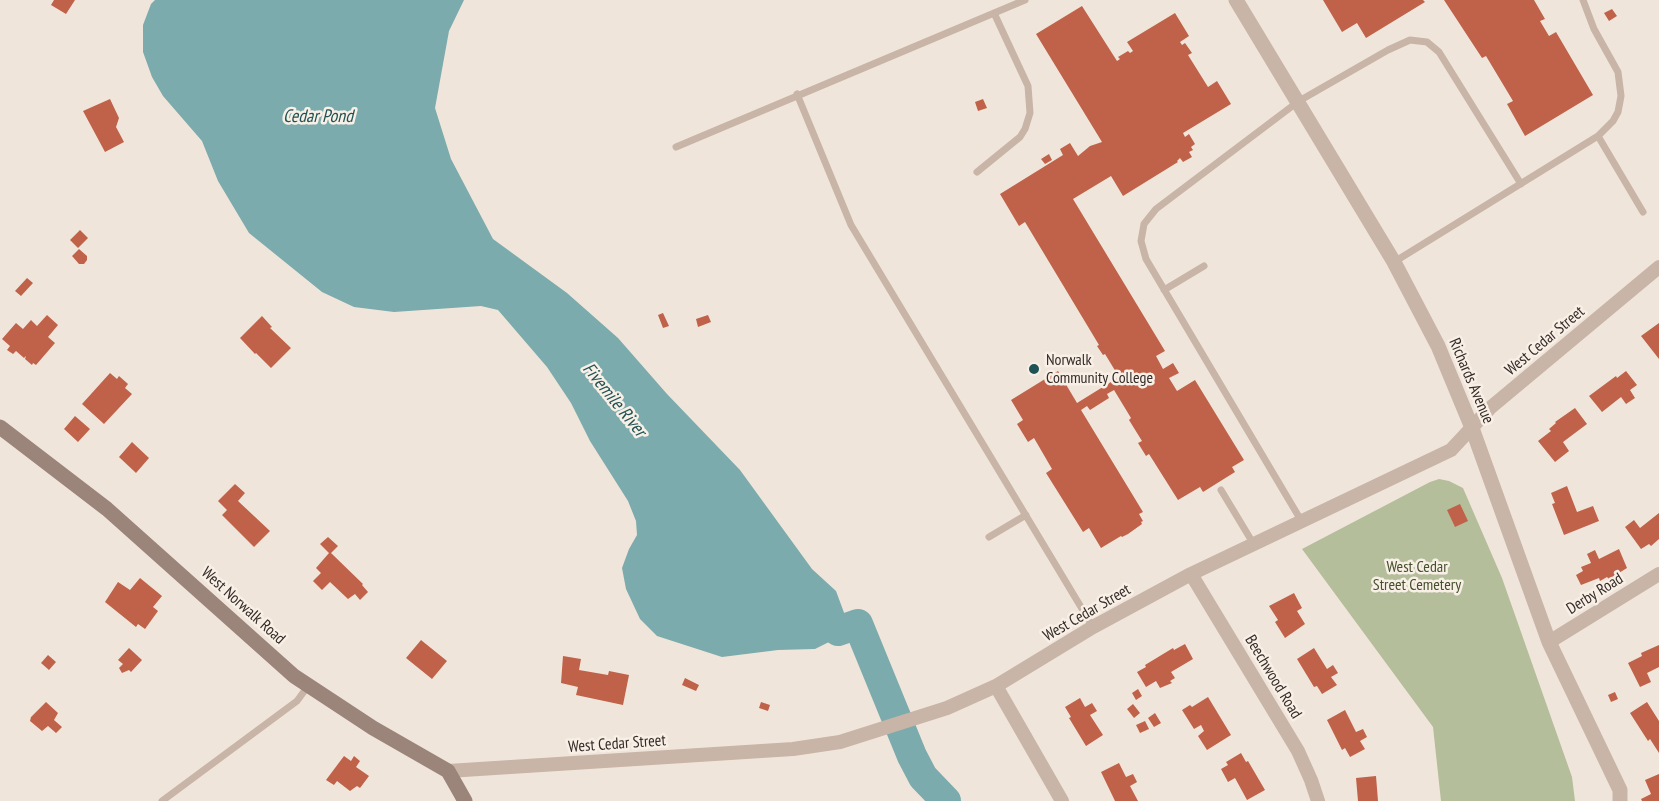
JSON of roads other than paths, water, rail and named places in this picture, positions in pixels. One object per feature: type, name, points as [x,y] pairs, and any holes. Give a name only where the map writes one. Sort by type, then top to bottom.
[{"type":"main road","name":"West Norwalk Road","points":[[0,428],[107,509],[308,686],[373,728],[448,771]]},
{"type":"main road","points":[[448,771],[465,801]]},
{"type":"street","name":"Richards Avenue","points":[[1236,0],[1394,262],[1438,346],[1472,428],[1549,642],[1620,790],[1620,801]]},
{"type":"street","name":"West Cedar Street","points":[[448,771],[793,749],[840,742],[947,708],[996,686],[1093,627],[1191,574],[1451,450],[1490,408],[1659,267]]},
{"type":"street","name":"Beechwood Road","points":[[1191,574],[1298,751],[1311,780],[1317,801]]},
{"type":"street","name":"Derby Road","points":[[1549,642],[1659,574]]},
{"type":"street","points":[[996,686],[1062,801]]},
{"type":"lane","points":[[676,147],[797,94],[1025,0]]},
{"type":"lane","points":[[1394,262],[1606,129],[1618,112],[1622,88],[1616,66],[1594,29],[1583,0]]},
{"type":"lane","points":[[977,172],[1020,136],[1030,113],[1028,86],[994,13]]},
{"type":"lane","points":[[1302,522],[1146,259],[1141,241],[1144,224],[1155,210],[1299,101],[1394,46],[1410,40],[1426,42],[1439,52],[1521,184]]},
{"type":"lane","points":[[797,94],[851,225],[1093,627]]},
{"type":"lane","points":[[1598,136],[1643,212]]},
{"type":"lane","points":[[1164,290],[1204,266]]},
{"type":"lane","points":[[1221,490],[1253,543]]},
{"type":"lane","points":[[989,537],[1026,515]]},
{"type":"lane","points":[[162,801],[297,701],[308,686]]},
{"type":"water","name":"Cedar Pond","points":[[155,0],[464,0],[449,31],[435,108],[451,159],[493,239],[567,293],[618,338],[667,394],[740,470],[812,569],[836,591],[846,618],[829,642],[815,649],[778,650],[722,657],[657,636],[640,619],[626,589],[622,568],[637,535],[636,521],[628,501],[590,441],[571,403],[547,367],[498,310],[481,306],[394,312],[354,307],[322,292],[249,233],[218,181],[202,141],[163,96],[152,77],[143,52],[143,25],[151,4]]},
{"type":"waterway","name":"Fivemile River","points":[[838,631],[858,624],[912,756],[923,777],[946,801]]},
{"type":"place","name":"Norwalk Community College","points":[[1034,369]]},
{"type":"park label","name":"West Cedar Street Cemetery","points":[[1417,576]]}]
